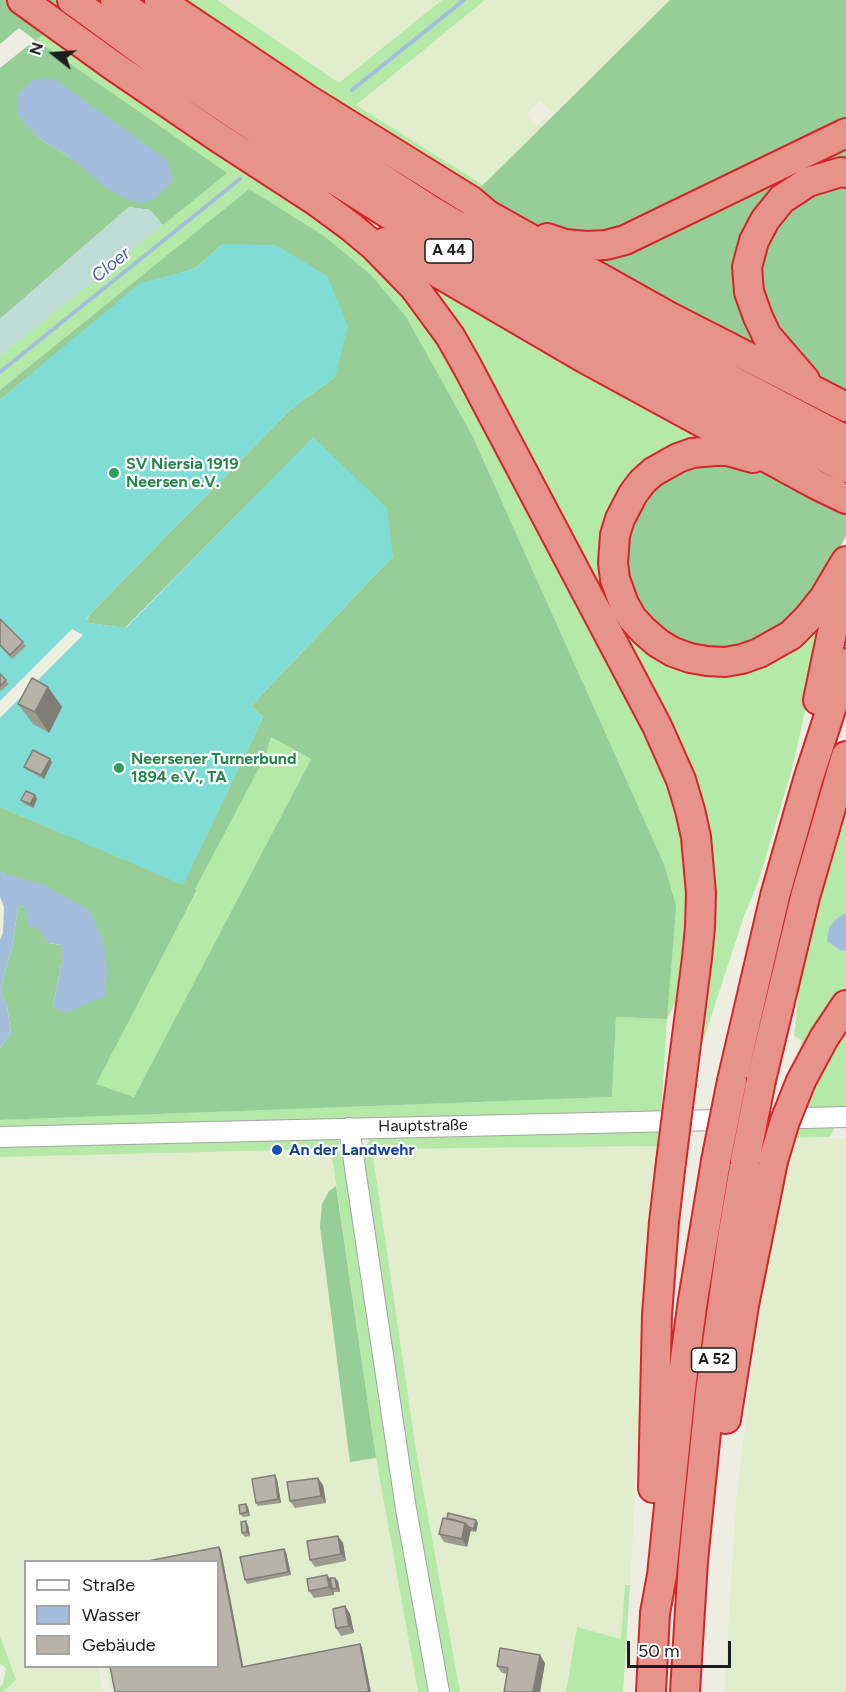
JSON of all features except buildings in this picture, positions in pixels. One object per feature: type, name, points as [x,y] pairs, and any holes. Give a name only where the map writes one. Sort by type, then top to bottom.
[{"type":"highway","points":[[22,0],[178,110],[350,226],[394,265],[426,302],[450,336],[467,366],[670,752],[681,780],[690,810],[698,856],[701,893],[700,927],[671,1162],[661,1266],[653,1500],[648,1574],[655,1613]]},
{"type":"highway","name":"A 44","points":[[72,0],[236,115],[406,225],[632,356],[846,468]]},
{"type":"highway","name":"A 44","points":[[115,0],[274,110],[429,209],[611,315],[846,440]]},
{"type":"highway","points":[[159,0],[307,99],[470,200],[488,215],[634,297],[846,407]]},
{"type":"highway","points":[[470,200],[490,208],[530,232],[549,240],[586,246],[606,245],[644,232],[846,134]]},
{"type":"highway","points":[[817,393],[766,336],[749,292],[747,267],[754,241],[765,220],[782,199],[808,182],[841,172],[846,173]]},
{"type":"highway","points":[[316,201],[582,357],[846,499]]},
{"type":"highway","points":[[815,484],[756,459],[728,451],[692,453],[665,464],[642,482],[625,506],[620,519],[613,549],[613,563],[619,591],[632,618],[658,643],[690,658],[725,662],[759,653],[791,634],[824,598],[846,561]]},
{"type":"highway","points":[[798,817],[798,776],[809,740],[833,628],[846,589]]},
{"type":"highway","name":"A 52","points":[[651,1692],[655,1613],[662,1575],[690,1322],[716,1161],[763,945],[818,749],[846,663]]},
{"type":"highway","name":"A 52","points":[[685,1692],[693,1561],[710,1392],[745,1161],[786,972],[846,756]]},
{"type":"highway","points":[[693,1561],[717,1493],[744,1305],[773,1161],[785,1121],[801,1081],[824,1038],[846,1005]]},
{"type":"street","name":"Hauptstraße","points":[[0,1137],[846,1117]]},
{"type":"street","points":[[349,1128],[406,1509],[439,1692]]},
{"type":"green space","points":[[0,0],[84,0],[36,40],[227,173],[163,225],[150,210],[129,207],[0,319],[0,68],[35,40],[19,28],[0,44]],"holes":[[[53,78],[70,157],[38,138]]]},
{"type":"green space","points":[[180,0],[217,0],[339,83],[442,0],[485,0],[356,105],[483,185],[473,193]]},
{"type":"green space","points":[[217,0],[442,0],[339,84]]},
{"type":"green space","points":[[485,0],[670,0],[554,114],[540,101],[526,115],[537,126],[545,118],[548,120],[483,185],[355,105]]},
{"type":"green space","points":[[670,0],[846,0],[846,122],[604,234],[552,232],[526,222],[473,193],[483,185]]},
{"type":"green space","points":[[49,28],[358,239],[428,320],[656,754],[671,796],[681,837],[688,885],[688,924],[679,995],[667,1019],[664,864],[473,437],[249,189],[0,390],[0,356],[226,173],[35,40]]},
{"type":"green space","points":[[846,140],[846,396],[573,253]]},
{"type":"green space","points":[[249,189],[324,236],[370,274],[406,317],[473,437],[664,864],[676,906],[667,1019],[616,1017],[612,1097],[0,1120],[0,1048],[11,1033],[7,1006],[1,994],[12,948],[18,908],[25,906],[48,943],[61,945],[61,965],[53,1007],[104,996],[5,874],[0,871],[0,807],[183,884],[263,717],[251,706],[393,556],[313,438],[125,628],[86,621],[91,613],[291,409],[335,377],[223,244],[194,269],[140,284],[0,400],[0,390]],"holes":[[[271,737],[311,759],[134,1097],[96,1084],[266,755]]]},
{"type":"green space","points":[[409,270],[722,446],[823,610],[808,698],[792,769],[759,880],[744,916],[696,1063],[705,834]]},
{"type":"green space","points":[[712,462],[764,470],[846,513],[846,536],[827,571],[805,604],[781,627],[755,643],[728,650],[681,643],[662,631],[642,610],[630,586],[625,560],[628,534],[637,509],[652,489],[687,467]]},
{"type":"green space","points":[[271,737],[311,759],[134,1097],[95,1084],[197,891],[194,889],[266,755]]},
{"type":"green space","points":[[846,815],[846,912],[836,919],[841,951],[846,950],[846,990],[829,1011],[790,1077],[802,1040],[794,1036],[800,980],[812,928]]},
{"type":"green space","points":[[616,1017],[667,1019],[661,1115],[0,1131],[0,1120],[612,1097]]},
{"type":"green space","points":[[846,1031],[846,1105],[830,1137],[793,1138],[820,1066]]},
{"type":"green space","points":[[659,1131],[658,1146],[372,1149],[416,1450],[460,1692],[444,1692],[403,1454],[363,1162],[365,1148],[370,1139],[378,1136]]},
{"type":"green space","points":[[331,1137],[338,1139],[342,1149],[433,1692],[418,1692],[376,1458],[331,1149],[0,1157],[0,1146]]},
{"type":"green space","points":[[793,1138],[846,1139],[846,1692],[724,1692],[737,1491],[760,1310],[774,1225]]},
{"type":"green space","points":[[658,1146],[647,1269],[630,1585],[625,1585],[621,1639],[577,1627],[566,1692],[460,1692],[416,1450],[372,1148]]},
{"type":"green space","points":[[331,1149],[336,1186],[329,1191],[320,1227],[350,1462],[376,1458],[418,1692],[111,1692],[106,1668],[219,1668],[219,1560],[24,1560],[24,1668],[98,1668],[103,1692],[3,1692],[16,1680],[0,1636],[0,1157]]},
{"type":"green space","points":[[336,1186],[376,1458],[350,1462],[320,1227],[322,1204],[329,1191]]},
{"type":"green space","points":[[625,1585],[630,1585],[623,1692],[566,1692],[577,1627],[621,1639]]},
{"type":"green space","points":[[0,1636],[16,1680],[3,1692],[0,1692],[0,1686],[3,1684],[6,1668],[0,1664]]},
{"type":"shaded area","points":[[129,207],[150,210],[163,225],[0,356],[0,319]]},
{"type":"shaded area","name":"SV Niersia 1919 Neersen e.V.","points":[[223,244],[276,245],[327,276],[348,326],[335,377],[291,409],[86,620],[89,623],[126,628],[313,437],[387,508],[393,556],[251,706],[263,717],[183,885],[0,807],[0,718],[83,635],[72,629],[0,701],[0,400],[140,283],[194,269]]},
{"type":"water","points":[[53,78],[167,160],[173,179],[156,198],[142,203],[129,200],[109,190],[70,157],[38,138],[17,113],[17,95],[33,80]]},
{"type":"water","points":[[0,871],[42,884],[89,910],[103,940],[107,971],[105,996],[65,1013],[53,1007],[61,965],[61,945],[48,943],[37,928],[29,927],[25,906],[18,908],[12,948],[1,994],[7,1006],[11,1033],[0,1048],[0,940],[3,933],[4,907],[0,897]]},
{"type":"water","points":[[846,912],[846,950],[841,951],[827,941],[829,928]]},
{"type":"waterway","name":"Cloer","points":[[352,90],[464,0]]},
{"type":"waterway","name":"Cloer","points":[[0,372],[240,179]]},
{"type":"place","name":"SV Niersia 1919 Neersen e.V.","points":[[114,473]]},
{"type":"place","name":"Neersener Turnerbund 1894 e.V., TA","points":[[119,768]]},
{"type":"place","name":"An der Landwehr","points":[[277,1150]]}]
